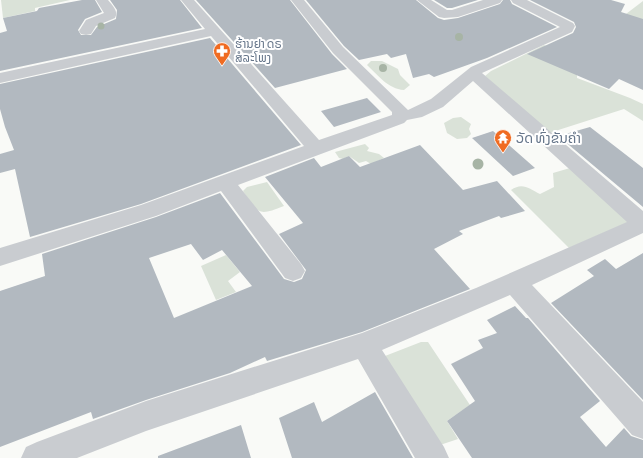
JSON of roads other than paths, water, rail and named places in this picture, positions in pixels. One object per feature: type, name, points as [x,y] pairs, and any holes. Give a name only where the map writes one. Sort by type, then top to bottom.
[{"type":"street","points":[[86,31],[91,23],[110,15],[110,12],[102,0]]},
{"type":"street","points":[[187,0],[316,148]]},
{"type":"street","points":[[297,0],[338,50],[400,111],[401,116]]},
{"type":"street","points":[[423,0],[444,14],[454,14],[496,0]]},
{"type":"street","points":[[0,257],[148,211],[398,119],[401,116],[416,113],[437,103],[474,74],[476,70],[567,29],[568,26],[565,24],[517,0]]},
{"type":"street","points":[[0,78],[214,31]]},
{"type":"street","points":[[37,458],[146,416],[364,345],[514,282],[643,223],[474,74]]},
{"type":"street","points":[[225,183],[293,271]]},
{"type":"street","points":[[514,282],[643,424]]},
{"type":"street","points":[[364,345],[433,458]]},
{"type":"place","name":"ຮ້ານຢາ ດຣ ສໍລະໂພງ","points":[[222,66]]},
{"type":"place","name":"ວັດ ທົ່ງຂັນຄຳ","points":[[503,153]]}]
